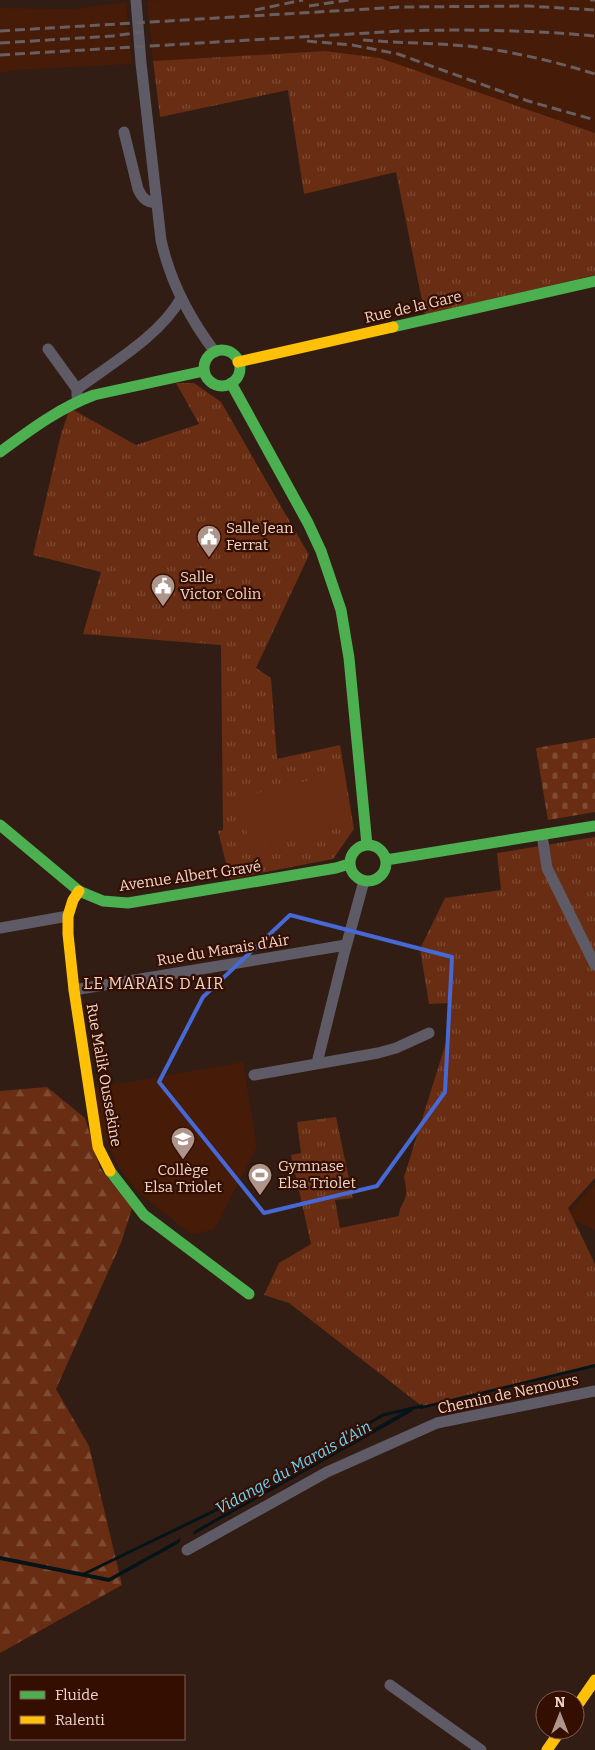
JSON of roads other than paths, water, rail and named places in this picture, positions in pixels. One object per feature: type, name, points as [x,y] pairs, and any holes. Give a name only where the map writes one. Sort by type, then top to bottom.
[{"type":"street","points":[[136,0],[156,203],[165,258],[181,298],[215,352]]},
{"type":"street","points":[[124,132],[138,189],[146,201],[156,203]]},
{"type":"street","name":"Rue de la Gare","points":[[238,362],[595,282]]},
{"type":"street","points":[[0,452],[60,409],[157,330],[175,309],[181,298]]},
{"type":"street","points":[[48,349],[77,395]]},
{"type":"street","points":[[226,351],[235,357],[238,362],[240,370],[237,378],[225,386],[218,386],[212,383],[204,372],[206,360],[215,352],[226,351]]},
{"type":"street","points":[[77,395],[94,395],[204,372]]},
{"type":"street","points":[[232,383],[311,530],[321,551],[341,610],[350,658],[367,845]]},
{"type":"street","name":"Avenue Albert Gravé","points":[[0,825],[79,891],[103,901],[128,903],[326,870],[350,864]]},
{"type":"street","points":[[386,860],[595,826]]},
{"type":"street","points":[[542,835],[547,868],[595,965]]},
{"type":"street","points":[[367,845],[377,848],[386,860],[386,866],[380,876],[376,879],[364,881],[354,875],[350,864],[352,853],[361,846],[367,845]]},
{"type":"street","points":[[317,1063],[364,881]]},
{"type":"street","points":[[0,928],[68,916],[79,891]]},
{"type":"street","name":"Rue Malik Oussekine","points":[[68,916],[74,990],[98,1147],[108,1169],[144,1215],[249,1294]]},
{"type":"street","name":"Rue du Marais d'Air","points":[[74,990],[346,945]]},
{"type":"street","points":[[254,1075],[378,1053],[396,1048],[429,1033]]},
{"type":"street","name":"Chemin de Nemours","points":[[187,1550],[327,1472],[437,1423],[595,1390]]},
{"type":"street","points":[[585,1694],[595,1680]]},
{"type":"street","points":[[390,1685],[481,1750]]},
{"type":"waterway","name":"Vidange du Marais d'Ain","points":[[84,1574],[247,1495],[383,1415],[422,1406]]},
{"type":"railway","points":[[255,10],[303,0]]},
{"type":"railway","points":[[309,6],[349,0]]},
{"type":"railway","points":[[590,0],[595,0]]},
{"type":"railway","points":[[0,31],[401,7],[528,6],[595,10]]},
{"type":"railway","points":[[0,55],[401,31],[498,30],[595,36]]},
{"type":"railway","points":[[0,43],[113,36],[142,32]]},
{"type":"railway","points":[[363,40],[483,48],[532,57],[595,74]]},
{"type":"railway","points":[[307,41],[352,45],[398,54],[528,101],[595,120]]},
{"type":"place","name":"Salle Jean Ferrat","points":[[209,558]]},
{"type":"place","name":"Salle Victor Colin","points":[[163,607]]},
{"type":"place","name":"Collège Elsa Triolet","points":[[183,1160]]},
{"type":"place","name":"Gymnase Elsa Triolet","points":[[260,1196]]},
{"type":"district","name":"LE MARAIS D'AIR","points":[[154,983]]}]
